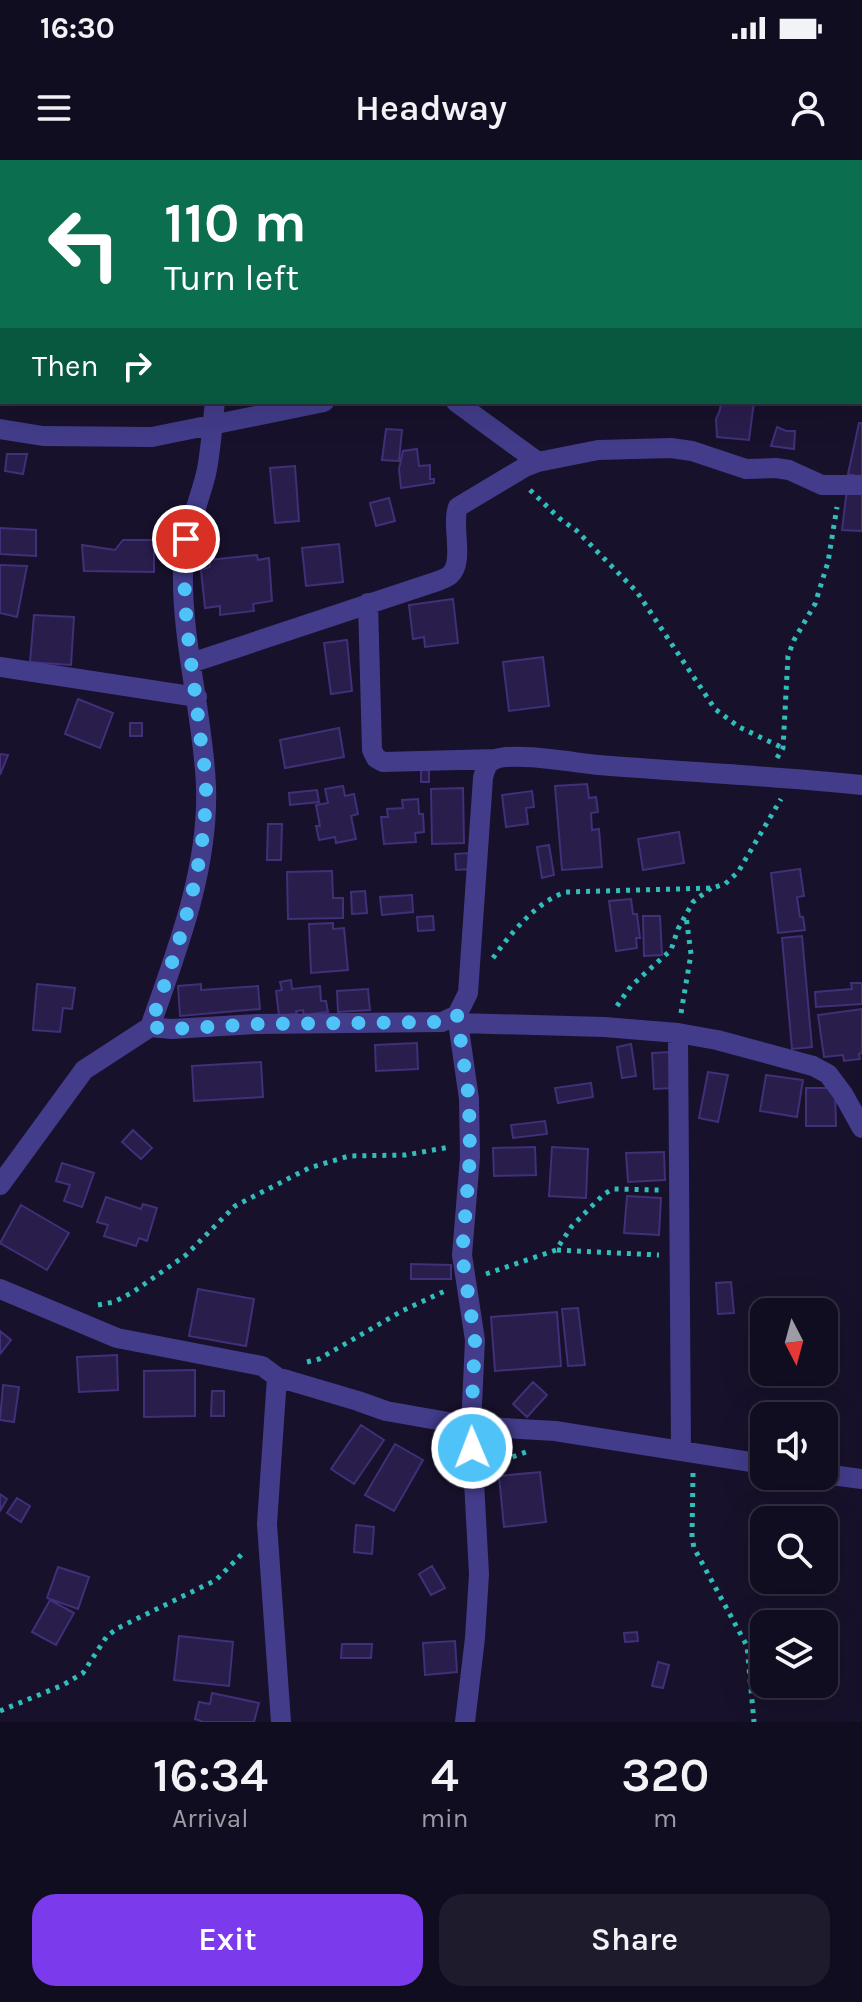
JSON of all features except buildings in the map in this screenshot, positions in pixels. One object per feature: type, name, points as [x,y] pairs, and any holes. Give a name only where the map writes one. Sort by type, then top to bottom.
[{"type":"street","points":[[150,1027],[182,932],[204,840],[206,786],[184,599],[184,553],[207,471],[215,404]]},
{"type":"street","points":[[0,429],[43,436],[152,437],[314,404]]},
{"type":"street","points":[[459,404],[538,462]]},
{"type":"street","points":[[191,663],[438,581],[451,574],[457,562],[455,515],[458,507],[538,462],[598,450],[671,448],[692,451],[746,469],[789,470],[822,485],[862,485]]},
{"type":"street","points":[[368,603],[372,750],[376,758],[383,762],[513,757],[862,785]]},
{"type":"street","points":[[0,667],[197,697]]},
{"type":"street","points":[[465,1722],[479,1574],[471,1426],[475,1340],[462,1255],[470,1157],[469,1099],[457,1019],[468,993],[483,778],[486,765],[495,759]]},
{"type":"street","points":[[0,1185],[84,1070],[150,1027],[442,1022],[457,1019],[678,1033],[717,1040],[813,1066],[828,1074],[836,1084],[862,1128]]},
{"type":"street","points":[[678,1033],[680,1256],[687,1452]]},
{"type":"street","points":[[0,1289],[117,1338],[262,1366],[277,1377],[386,1411],[471,1426],[555,1431],[750,1462]]},
{"type":"street","points":[[277,1377],[267,1524],[281,1722]]},
{"type":"street","points":[[838,1476],[862,1479]]},
{"type":"path","points":[[514,474],[548,509],[577,531],[637,592],[715,709],[739,727],[783,748]]},
{"type":"path","points":[[767,776],[783,748],[788,656],[815,604],[828,562],[840,484]]},
{"type":"path","points":[[468,993],[509,934],[555,896],[566,892],[712,888],[725,884],[738,872],[794,778]]},
{"type":"path","points":[[604,1027],[625,993],[671,950],[693,902],[712,888]]},
{"type":"path","points":[[678,1033],[691,954],[686,915]]},
{"type":"path","points":[[59,1314],[114,1302],[133,1292],[186,1255],[235,1206],[309,1168],[349,1156],[406,1155],[454,1146],[469,1132]]},
{"type":"path","points":[[556,1250],[572,1226],[613,1189],[679,1191]]},
{"type":"path","points":[[300,1363],[319,1359],[402,1311],[466,1281],[556,1250],[680,1256]]},
{"type":"path","points":[[475,1491],[493,1468],[504,1460],[539,1446],[555,1431]]},
{"type":"path","points":[[687,1452],[694,1548],[747,1646],[754,1722]]},
{"type":"path","points":[[0,1711],[63,1685],[83,1673],[107,1636],[216,1580],[250,1543]]},
{"type":"route","points":[[186,539],[184,599],[206,786],[204,840],[178,946],[150,1027],[442,1022],[457,1015],[469,1099],[470,1157],[462,1255],[475,1340],[472,1448]]}]
